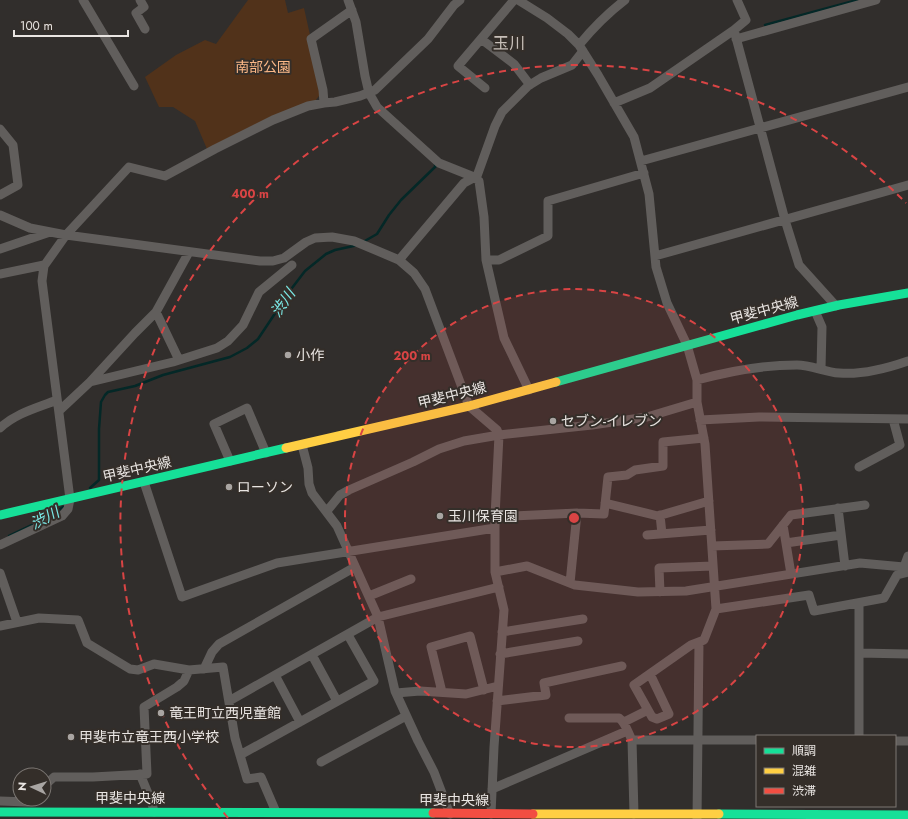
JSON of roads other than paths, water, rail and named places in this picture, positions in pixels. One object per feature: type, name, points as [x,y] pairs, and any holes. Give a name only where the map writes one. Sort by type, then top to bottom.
[{"type":"main road","name":"甲斐中央線","points":[[0,515],[468,406],[815,311],[908,293]]},
{"type":"main road","name":"甲斐中央線","points":[[0,812],[26,814],[251,816],[634,814],[697,817],[777,810],[908,815]]},
{"type":"street","points":[[84,0],[134,86]]},
{"type":"street","points":[[140,0],[144,7],[136,13],[145,29]]},
{"type":"street","points":[[0,545],[62,516],[68,509],[70,499],[42,281],[44,265],[66,235],[130,167],[165,176],[274,120],[308,106],[324,102],[335,102],[369,93],[382,84],[428,39],[454,5],[460,0]]},
{"type":"street","points":[[485,88],[458,66],[514,0]]},
{"type":"street","points":[[518,0],[547,18],[568,34],[581,48],[634,137],[649,194],[656,267],[667,303],[687,345],[696,380],[697,402],[704,438],[716,609],[704,640],[691,645],[634,685],[652,718],[657,719],[669,714],[650,674]]},
{"type":"street","points":[[399,260],[464,183],[476,176],[480,170],[495,126],[502,112],[530,85],[541,78],[572,65],[581,48],[605,16],[625,0]]},
{"type":"street","points":[[735,35],[746,20],[737,0]]},
{"type":"street","points":[[614,103],[650,88],[735,35],[876,0]]},
{"type":"street","points":[[324,102],[323,90],[311,39],[350,3],[356,22],[369,93],[377,107],[439,163],[474,177],[479,181],[483,210],[486,260],[504,338],[529,390]]},
{"type":"street","points":[[735,35],[785,220],[799,265],[836,306]]},
{"type":"street","points":[[481,39],[514,64],[530,85]]},
{"type":"street","points":[[641,161],[908,87]]},
{"type":"street","points":[[0,129],[13,145],[18,185],[0,195]]},
{"type":"street","points":[[486,260],[499,260],[548,236],[548,201],[644,173]]},
{"type":"street","points":[[655,256],[908,185]]},
{"type":"street","points":[[0,215],[30,228],[66,235],[260,261],[273,261],[284,258],[306,242],[315,238],[332,237],[354,241],[399,260],[414,273],[425,289],[468,406],[497,430],[499,436],[495,517],[496,572],[504,610],[491,814]]},
{"type":"street","points":[[0,249],[51,232]]},
{"type":"street","points":[[59,411],[90,382],[156,312],[189,252]]},
{"type":"street","points":[[0,274],[44,265]]},
{"type":"street","points":[[90,382],[179,360],[217,348],[228,341],[243,325],[259,292],[292,265]]},
{"type":"street","points":[[815,311],[822,327],[821,369]]},
{"type":"street","points":[[156,312],[179,360]]},
{"type":"street","points":[[696,380],[750,367],[798,364],[838,373],[852,373],[879,369],[908,361]]},
{"type":"street","points":[[0,428],[7,421],[19,414],[57,400]]},
{"type":"street","points":[[327,511],[340,495],[349,490],[440,449],[464,442],[499,436],[592,425],[647,416],[697,402]]},
{"type":"street","points":[[230,462],[214,424],[247,408],[266,453]]},
{"type":"street","points":[[700,420],[759,417],[908,419]]},
{"type":"street","points":[[859,467],[900,445],[893,419]]},
{"type":"street","points":[[495,517],[577,513],[604,514],[608,477],[627,475],[635,470],[663,466],[663,442],[704,438]]},
{"type":"street","points":[[302,445],[312,493],[337,526],[369,596],[378,617],[396,693],[434,772],[450,814]]},
{"type":"street","points":[[144,482],[182,597],[277,563],[495,528]]},
{"type":"street","points":[[605,503],[658,516],[709,501]]},
{"type":"street","points":[[712,546],[768,544],[791,515],[865,505]]},
{"type":"street","points":[[838,508],[845,566]]},
{"type":"street","points":[[570,583],[577,513]]},
{"type":"street","points":[[660,515],[662,534]]},
{"type":"street","points":[[783,525],[791,574]]},
{"type":"street","points":[[646,535],[711,530]]},
{"type":"street","points":[[786,544],[841,535]]},
{"type":"street","points":[[716,609],[810,595],[814,610],[884,598],[897,575],[905,570],[908,556]]},
{"type":"street","points":[[496,572],[527,566],[575,585],[638,592],[660,592],[686,591],[860,563],[905,570]]},
{"type":"street","points":[[660,592],[659,568],[713,566]]},
{"type":"street","points":[[204,669],[212,652],[219,644],[355,567]]},
{"type":"street","points":[[0,573],[3,594],[17,622]]},
{"type":"street","points":[[369,596],[411,579]]},
{"type":"street","points":[[229,701],[378,617],[499,587]]},
{"type":"street","points":[[859,603],[859,735]]},
{"type":"street","points":[[0,626],[39,618],[78,620],[87,643],[130,669],[138,670],[154,664],[189,670],[223,667],[235,738],[247,779],[261,777],[280,815]]},
{"type":"street","points":[[502,632],[584,619]]},
{"type":"street","points":[[240,755],[374,681],[348,634]]},
{"type":"street","points":[[442,692],[431,647],[470,636],[484,690]]},
{"type":"street","points":[[500,654],[578,641]]},
{"type":"street","points":[[697,817],[699,642]]},
{"type":"street","points":[[859,653],[908,654]]},
{"type":"street","points":[[312,655],[337,701]]},
{"type":"street","points":[[497,701],[546,695],[544,683],[622,666]]},
{"type":"street","points":[[52,779],[54,777],[93,777],[147,774],[144,707],[177,687],[184,681],[189,670]]},
{"type":"street","points":[[275,675],[300,722]]},
{"type":"street","points":[[396,693],[420,690],[466,694],[498,686]]},
{"type":"street","points":[[492,789],[626,726],[648,710]]},
{"type":"street","points":[[321,762],[406,716]]},
{"type":"street","points":[[569,718],[620,718],[626,726],[632,740],[634,814]]},
{"type":"street","points":[[632,740],[756,740]]},
{"type":"street","points":[[896,741],[908,741]]},
{"type":"street","points":[[140,774],[157,814]]},
{"type":"street","points":[[0,801],[12,801]]},
{"type":"waterway","points":[[765,25],[857,0]]},
{"type":"waterway","name":"渋川","points":[[363,242],[377,234],[401,200],[436,166],[435,165]]},
{"type":"waterway","name":"渋川","points":[[90,488],[99,480],[99,429],[101,402],[108,392],[135,386],[163,375],[230,357],[247,348],[258,339],[305,271],[326,254],[335,250],[358,245]]},
{"type":"waterway","name":"渋川","points":[[48,518],[63,507]]},
{"type":"waterway","name":"渋川","points":[[9,536],[32,525]]},
{"type":"place","name":"小作","points":[[288,355]]},
{"type":"place","name":"セブン-イレブン","points":[[553,421]]},
{"type":"place","name":"ローソン","points":[[229,487]]},
{"type":"place","name":"玉川保育園","points":[[440,516]]},
{"type":"place","name":"竜王町立西児童館","points":[[161,713]]},
{"type":"place","name":"甲斐市立竜王西小学校","points":[[71,737]]},
{"type":"district","name":"玉川","points":[[509,43]]},
{"type":"park label","name":"南部公園","points":[[263,67]]}]
